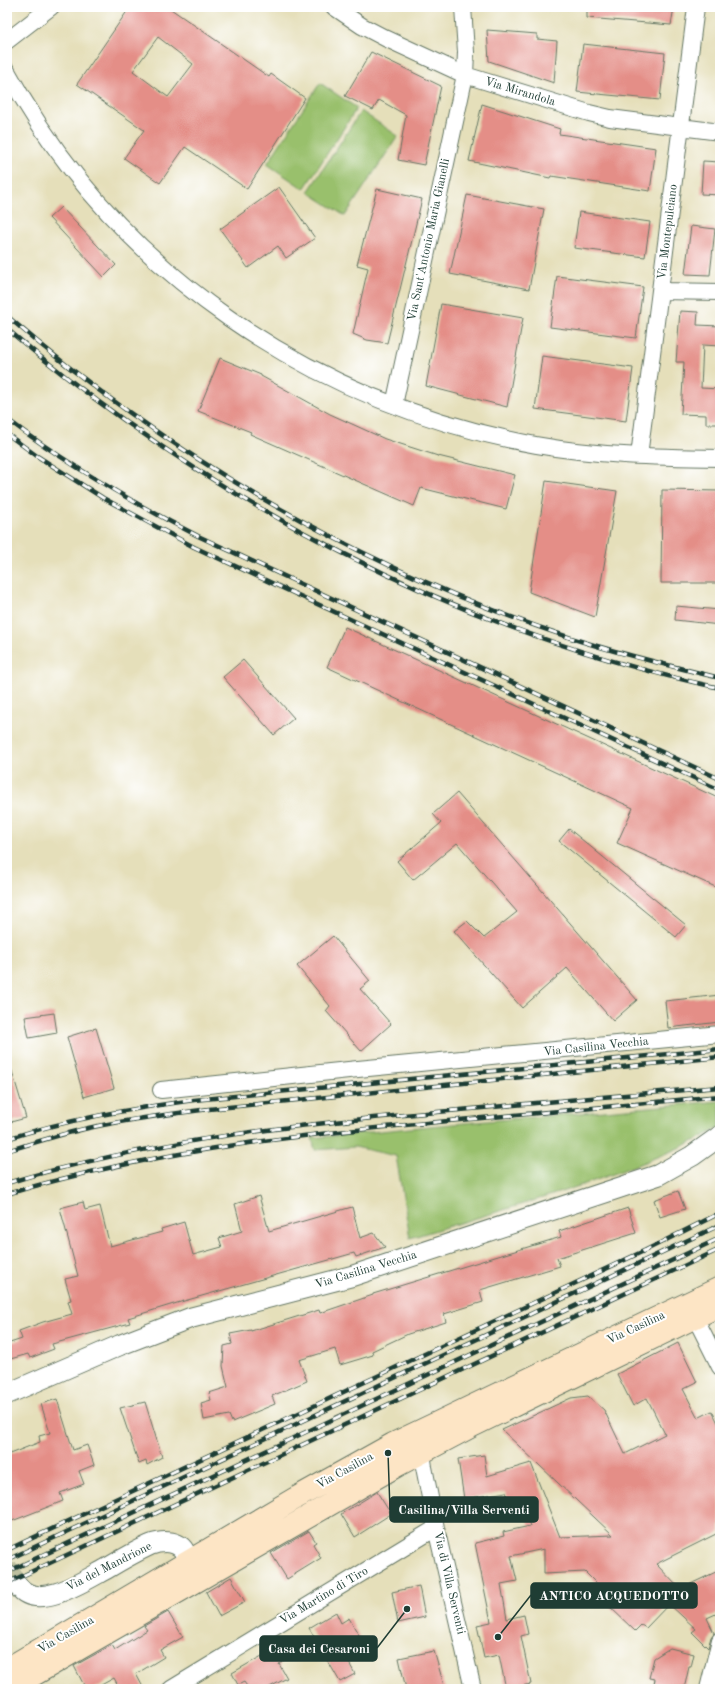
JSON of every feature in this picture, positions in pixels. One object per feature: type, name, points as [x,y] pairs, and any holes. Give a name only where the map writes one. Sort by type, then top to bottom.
[{"type":"main road","name":"Via Casilina","points":[[7,1669],[296,1498],[414,1434],[720,1288]]},
{"type":"main road","name":"Via Casilina","points":[[9,1689],[422,1453],[474,1425],[720,1305]]},
{"type":"street","points":[[7,41],[51,7]]},
{"type":"street","name":"Via Mirandola","points":[[334,7],[362,26],[385,38],[465,75],[610,118],[720,132]]},
{"type":"street","name":"Via Sant'Antonio Maria Gianelli","points":[[394,405],[465,75],[466,52],[463,7]]},
{"type":"street","name":"Via Montepulciano","points":[[638,456],[696,7]]},
{"type":"street","points":[[7,71],[32,115],[75,176],[138,243],[180,282],[224,316],[286,354],[341,383],[394,405],[423,415],[519,441],[595,453],[638,456],[720,458]]},
{"type":"street","points":[[660,291],[720,292]]},
{"type":"street","name":"Via Casilina Vecchia","points":[[161,1090],[358,1069],[720,1034]]},
{"type":"street","name":"Via Casilina Vecchia","points":[[7,1394],[120,1345],[190,1318],[352,1276],[658,1175],[692,1156],[720,1136]]},
{"type":"street","points":[[695,1317],[720,1367]]},
{"type":"street","name":"Via di Villa Serventi","points":[[422,1453],[436,1528],[473,1689]]},
{"type":"street","name":"Via Martino di Tiro","points":[[171,1689],[436,1528]]},
{"type":"street","name":"Via del Mandrione","points":[[19,1588],[28,1594],[39,1597],[71,1589],[160,1541],[173,1543],[182,1548],[186,1556],[183,1564]]},
{"type":"street","points":[[708,1689],[720,1640]]},
{"type":"green space","points":[[320,83],[357,108],[304,189],[267,164]]},
{"type":"green space","points":[[361,111],[398,136],[345,216],[308,192]]},
{"type":"green space","points":[[720,1101],[720,1127],[682,1146],[614,1174],[585,1184],[410,1238],[396,1156],[355,1147],[315,1150],[312,1138],[430,1126]]},
{"type":"building","points":[[130,7],[168,7],[269,77],[271,74],[305,98],[247,189],[185,147],[160,183],[124,158],[144,130],[77,84]],"holes":[[[158,37],[193,64],[168,97],[133,71]]]},
{"type":"building","points":[[587,7],[674,7],[671,25],[587,18]]},
{"type":"building","points":[[487,30],[537,34],[537,39],[557,41],[554,83],[489,61]]},
{"type":"building","points":[[583,44],[665,53],[660,100],[577,92]]},
{"type":"building","points":[[371,52],[441,86],[424,165],[398,160],[406,115],[379,100],[373,110],[345,96]]},
{"type":"building","points":[[482,104],[560,129],[559,134],[656,148],[650,191],[551,176],[550,178],[469,161]]},
{"type":"building","points":[[703,161],[720,162],[720,195],[701,194]]},
{"type":"building","points":[[279,187],[315,238],[286,258],[278,246],[248,268],[220,229]]},
{"type":"building","points":[[377,189],[422,199],[387,343],[367,340],[353,334],[368,268],[357,265]]},
{"type":"building","points":[[467,195],[544,209],[529,289],[450,274]]},
{"type":"building","points":[[61,207],[116,265],[104,277],[49,218]]},
{"type":"building","points":[[579,212],[650,222],[645,257],[574,248]]},
{"type":"building","points":[[691,226],[715,229],[710,275],[685,274]]},
{"type":"building","points":[[557,276],[643,287],[636,338],[550,327]]},
{"type":"building","points":[[441,304],[523,318],[507,407],[426,386]]},
{"type":"building","points":[[680,311],[698,312],[697,325],[720,326],[720,346],[703,345],[701,388],[720,389],[720,424],[706,424],[706,415],[681,414],[684,362],[676,362]]},
{"type":"building","points":[[542,356],[633,368],[626,421],[535,409]]},
{"type":"building","points":[[220,358],[261,375],[330,414],[385,439],[438,456],[515,475],[506,509],[421,488],[414,506],[250,434],[251,432],[198,411]]},
{"type":"building","points":[[546,481],[617,491],[595,617],[529,592]]},
{"type":"building","points":[[662,490],[720,491],[720,583],[661,583]]},
{"type":"building","points":[[676,606],[720,610],[720,625],[675,620]]},
{"type":"building","points":[[345,627],[720,799],[720,889],[617,843],[633,808],[327,667]]},
{"type":"building","points":[[243,660],[294,718],[274,735],[223,677]]},
{"type":"building","points":[[457,793],[637,1000],[613,1021],[567,968],[522,1008],[454,931],[467,921],[484,938],[517,912],[457,843],[413,880],[397,861],[441,823],[433,814]]},
{"type":"building","points":[[569,829],[686,925],[676,937],[559,841]]},
{"type":"building","points":[[333,936],[370,981],[360,989],[391,1024],[361,1051],[326,1011],[330,1006],[297,966]]},
{"type":"building","points":[[720,995],[720,1022],[668,1028],[665,1001]]},
{"type":"building","points":[[54,1013],[57,1033],[29,1038],[25,1017]]},
{"type":"building","points":[[96,1028],[114,1088],[84,1097],[67,1037]]},
{"type":"building","points":[[11,1068],[26,1118],[7,1123],[7,1069]]},
{"type":"building","points":[[678,1191],[685,1209],[660,1217],[654,1200]]},
{"type":"building","points":[[259,1196],[269,1231],[352,1207],[360,1238],[374,1233],[385,1247],[356,1257],[354,1253],[177,1303],[128,1318],[130,1323],[52,1344],[54,1349],[30,1358],[28,1354],[7,1360],[7,1344],[22,1339],[19,1331],[43,1322],[72,1314],[68,1301],[71,1300],[65,1279],[78,1276],[60,1208],[83,1202],[85,1210],[100,1206],[110,1246],[162,1232],[161,1229],[184,1222],[193,1255],[222,1247],[219,1238],[242,1231],[235,1204]]},
{"type":"building","points":[[628,1208],[636,1233],[557,1258],[560,1266],[480,1290],[483,1302],[444,1314],[446,1322],[408,1334],[372,1351],[373,1355],[340,1365],[335,1349],[299,1360],[307,1381],[272,1396],[275,1404],[232,1422],[229,1415],[204,1420],[201,1403],[211,1400],[209,1393],[228,1387],[223,1366],[224,1346],[232,1344],[230,1334],[251,1331],[319,1310],[320,1313],[373,1294],[561,1237],[559,1231]]},
{"type":"building","points":[[678,1343],[697,1382],[683,1389],[698,1418],[712,1411],[720,1427],[720,1532],[656,1564],[680,1589],[720,1570],[720,1612],[707,1618],[714,1633],[711,1637],[708,1648],[692,1632],[696,1629],[669,1604],[646,1628],[641,1625],[635,1631],[608,1605],[613,1600],[585,1572],[544,1574],[544,1549],[511,1556],[517,1581],[501,1584],[507,1619],[524,1615],[528,1634],[521,1636],[531,1684],[506,1689],[499,1655],[484,1658],[477,1625],[491,1622],[475,1543],[504,1536],[503,1532],[530,1526],[520,1499],[508,1502],[506,1492],[464,1499],[458,1459],[484,1455],[487,1476],[531,1463],[560,1537],[613,1535],[502,1430],[571,1398],[588,1396],[604,1410],[625,1454],[665,1434],[647,1398],[633,1406],[617,1374]]},
{"type":"building","points":[[57,1399],[73,1450],[87,1445],[94,1465],[79,1471],[84,1484],[60,1493],[63,1501],[7,1523],[7,1455],[40,1442],[39,1436],[50,1433],[41,1404]]},
{"type":"building","points":[[145,1402],[162,1457],[147,1465],[146,1461],[139,1464],[120,1408]]},
{"type":"building","points":[[377,1492],[391,1514],[355,1537],[341,1514]]},
{"type":"building","points":[[309,1531],[316,1542],[313,1544],[321,1558],[287,1579],[271,1553]]},
{"type":"building","points":[[231,1577],[245,1602],[219,1616],[206,1592]]},
{"type":"building","points":[[419,1586],[425,1617],[398,1623],[392,1592]]},
{"type":"building","points":[[168,1612],[183,1637],[160,1650],[164,1657],[136,1674],[144,1689],[120,1689],[114,1678],[94,1689],[86,1689],[74,1666],[112,1645],[115,1650],[147,1630],[144,1626]]},
{"type":"building","points":[[336,1612],[341,1623],[349,1618],[361,1639],[342,1650],[355,1674],[340,1682],[309,1628]]},
{"type":"building","points":[[276,1648],[283,1662],[279,1664],[287,1678],[266,1689],[249,1689],[244,1682],[238,1685],[232,1673]]},
{"type":"building","points":[[670,1648],[694,1654],[691,1667],[689,1667],[684,1689],[653,1689],[655,1679],[649,1678],[654,1658]]},
{"type":"building","points":[[434,1651],[445,1689],[406,1689],[399,1658]]},
{"type":"tunnel","points":[[7,1567],[19,1587]]},
{"type":"railway","points":[[7,316],[70,368],[135,417],[203,462],[273,505],[345,544],[419,579],[494,610],[571,638],[626,655],[720,678]]},
{"type":"railway","points":[[7,329],[85,392],[167,450],[253,504],[341,552],[433,595],[526,633],[622,664],[720,688]]},
{"type":"railway","points":[[7,419],[100,482],[148,510],[198,536],[720,779]]},
{"type":"railway","points":[[7,434],[37,456],[103,498],[194,547],[720,790]]},
{"type":"railway","points":[[7,1139],[76,1120],[194,1100],[720,1049]]},
{"type":"railway","points":[[7,1151],[82,1129],[209,1109],[720,1057]]},
{"type":"railway","points":[[7,1183],[118,1155],[175,1144],[289,1127],[403,1115],[720,1087]]},
{"type":"railway","points":[[7,1194],[65,1178],[124,1165],[183,1153],[242,1144],[362,1129],[720,1096]]},
{"type":"railway","points":[[7,1550],[646,1250],[720,1213]]},
{"type":"railway","points":[[7,1560],[720,1225]]},
{"type":"railway","points":[[7,1572],[720,1238]]},
{"type":"railway","points":[[7,1583],[720,1249]]},
{"type":"place","name":"Casilina/Villa Serventi","points":[[388,1453]]},
{"type":"place","name":"Casa dei Cesaroni","points":[[407,1609]]},
{"type":"place","name":"ANTICO ACQUEDOTTO","points":[[498,1637]]}]
